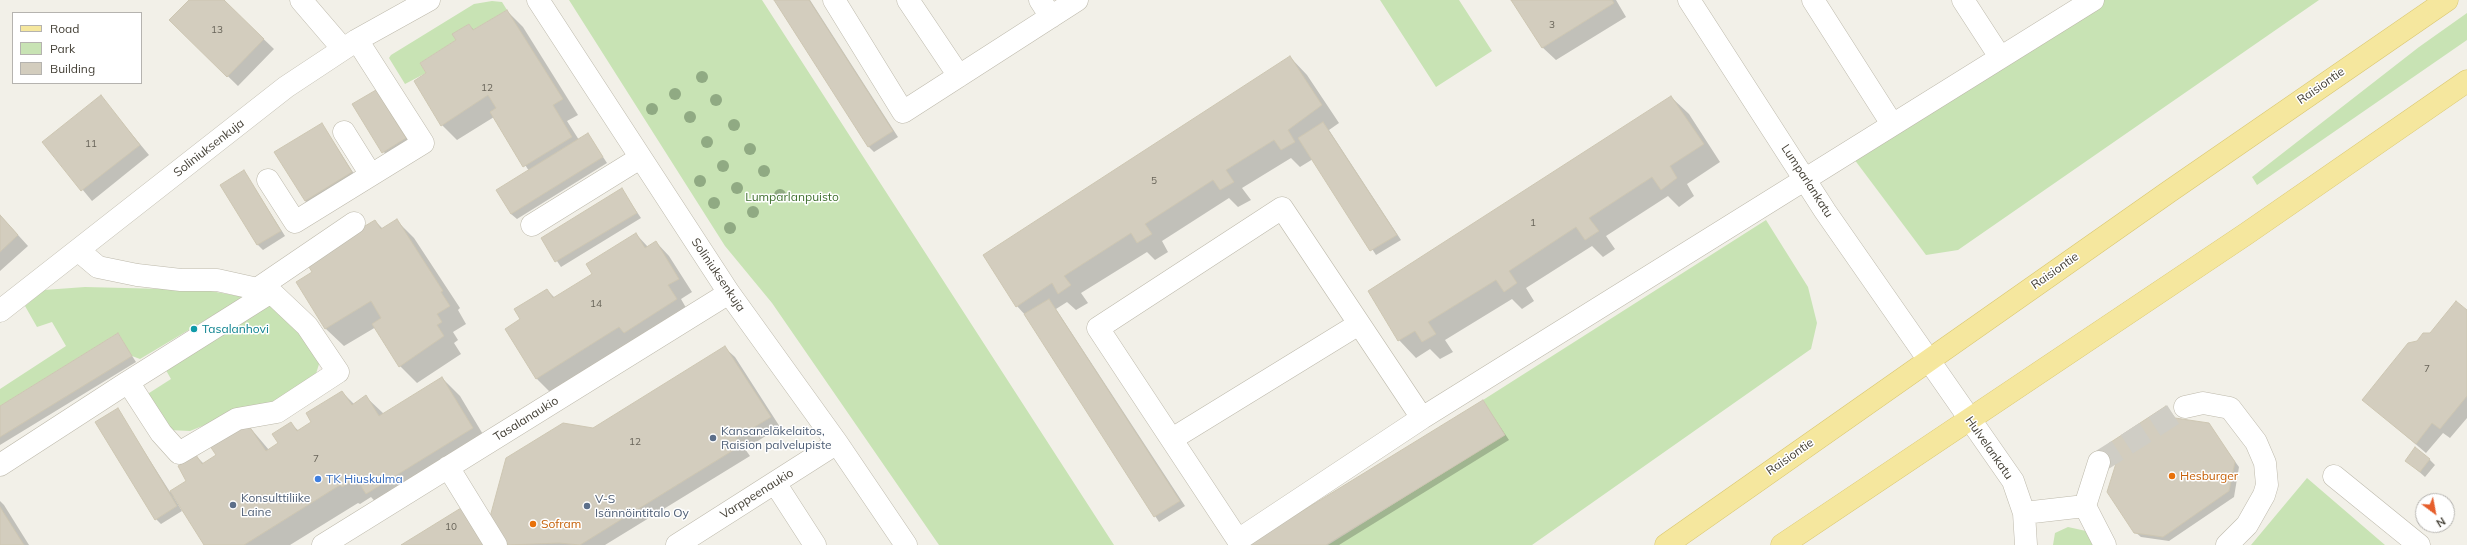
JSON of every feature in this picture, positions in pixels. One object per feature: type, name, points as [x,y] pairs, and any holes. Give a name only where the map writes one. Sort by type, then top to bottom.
[{"type":"main road","name":"Raisiontie","points":[[1666,545],[1929,360],[2447,0]]},
{"type":"main road","points":[[1782,545],[2246,234],[2467,81]]},
{"type":"street","points":[[268,180],[295,222],[423,143],[350,44],[301,0]]},
{"type":"street","name":"Soliniuksenkuja","points":[[0,311],[79,251],[286,87],[350,44],[429,0]]},
{"type":"street","name":"Soliniuksenkuja","points":[[538,0],[727,289],[837,443],[906,545]]},
{"type":"street","points":[[834,0],[903,112],[959,76],[1045,8],[1077,0]]},
{"type":"street","points":[[908,0],[959,76]]},
{"type":"street","name":"Lumparlankatu","points":[[1688,0],[1805,179],[1929,360]]},
{"type":"street","points":[[1813,0],[1892,124]]},
{"type":"street","points":[[1963,0],[2000,57]]},
{"type":"street","points":[[1422,418],[1282,208],[1098,328],[1238,540],[1422,418],[2093,0]]},
{"type":"street","points":[[344,132],[371,175]]},
{"type":"street","points":[[532,225],[640,158]]},
{"type":"street","points":[[0,465],[264,291],[354,223]]},
{"type":"street","points":[[79,251],[98,267],[106,269],[173,279],[217,280],[264,291],[307,326],[338,372],[277,412],[237,419],[179,453],[161,433],[128,382]]},
{"type":"street","points":[[620,350],[727,289]]},
{"type":"street","name":"Tasalanaukio","points":[[323,545],[727,289]]},
{"type":"street","points":[[1172,439],[1359,324]]},
{"type":"street","name":"Hulvelankatu","points":[[1929,360],[2013,481],[2024,513],[2026,545]]},
{"type":"street","points":[[2185,407],[2203,403],[2230,408],[2256,442],[2265,463],[2267,485],[2264,495],[2247,526],[2227,545]]},
{"type":"street","name":"Varppeenaukio","points":[[677,545],[837,443]]},
{"type":"street","points":[[2099,462],[2085,506],[2105,545]]},
{"type":"street","points":[[448,467],[496,545]]},
{"type":"street","points":[[2334,476],[2419,545]]},
{"type":"street","points":[[775,483],[815,545]]},
{"type":"street","points":[[2024,513],[2085,506]]},
{"type":"green space","name":"Lumparlanpuisto","points":[[569,0],[762,0],[1114,545],[939,545],[772,303],[725,246]]},
{"type":"green space","points":[[1380,0],[1459,0],[1492,51],[1436,87]]},
{"type":"green space","points":[[2102,0],[2319,0],[1958,250],[1926,255],[1854,159]]},
{"type":"green space","points":[[492,1],[502,2],[507,10],[473,30],[469,24],[453,34],[456,40],[420,63],[426,73],[405,84],[389,58],[391,55],[474,4]]},
{"type":"green space","points":[[2467,13],[2467,40],[2257,185],[2252,177],[2419,47]]},
{"type":"green space","points":[[1766,220],[1808,287],[1817,323],[1811,349],[1532,545],[1328,545],[1504,435],[1483,400]]},
{"type":"green space","points":[[85,287],[205,290],[244,297],[140,359],[132,356],[118,333],[0,406],[0,389],[66,346],[52,322],[37,327],[25,306],[44,290]]},
{"type":"green space","points":[[265,301],[284,311],[320,361],[314,380],[279,402],[239,411],[190,431],[169,430],[146,395],[171,379],[163,365]]},
{"type":"green space","points":[[2307,478],[2385,545],[2251,545]]},
{"type":"green space","points":[[2068,527],[2086,531],[2094,545],[2053,545],[2055,533]]},
{"type":"building","points":[[189,0],[224,0],[264,39],[227,77],[169,20]]},
{"type":"building","points":[[774,0],[809,0],[893,131],[868,147]]},
{"type":"building","points":[[1511,0],[1612,0],[1614,3],[1542,48]]},
{"type":"building","points":[[507,10],[563,99],[553,105],[572,137],[523,167],[490,112],[496,108],[488,95],[441,126],[414,81],[426,73],[420,63],[456,40],[452,34],[469,24],[473,30]]},
{"type":"building","points":[[1290,56],[1322,105],[1288,130],[1295,142],[1281,150],[1274,140],[1226,170],[1234,182],[1220,190],[1213,180],[1145,224],[1152,234],[1137,243],[1131,233],[1064,276],[1071,285],[1058,294],[1052,283],[1016,307],[983,255]]},
{"type":"building","points":[[376,90],[406,138],[382,153],[352,104]]},
{"type":"building","points":[[101,95],[140,145],[81,191],[42,142]]},
{"type":"building","points":[[1671,96],[1704,144],[1670,166],[1677,178],[1661,190],[1652,177],[1589,218],[1599,231],[1585,240],[1576,227],[1509,271],[1517,283],[1504,292],[1496,280],[1428,322],[1436,334],[1422,342],[1415,331],[1398,341],[1368,291]]},
{"type":"building","points":[[1323,122],[1397,235],[1370,251],[1298,138]]},
{"type":"building","points":[[322,123],[352,172],[305,201],[274,152]]},
{"type":"building","points":[[588,133],[603,157],[511,214],[496,190]]},
{"type":"building","points":[[244,170],[281,231],[257,245],[220,185]]},
{"type":"building","points":[[622,188],[637,213],[555,262],[541,238]]},
{"type":"building","points":[[0,215],[18,235],[0,252]]},
{"type":"building","points":[[397,219],[443,291],[441,292],[450,306],[437,314],[442,322],[437,325],[444,336],[399,367],[372,324],[381,318],[371,301],[325,329],[296,282],[312,272],[306,262],[362,231],[360,229],[375,220],[381,229]]},
{"type":"building","points":[[636,233],[645,248],[656,241],[679,279],[668,285],[677,299],[624,333],[619,327],[536,379],[505,329],[520,319],[514,309],[547,289],[553,298],[592,274],[586,264]]},
{"type":"building","points":[[1049,299],[1180,501],[1154,517],[1024,314]]},
{"type":"building","points":[[2456,301],[2467,310],[2467,396],[2440,429],[2432,423],[2416,444],[2362,400],[2408,343],[2417,341],[2423,333],[2430,333]]},
{"type":"building","points":[[118,333],[132,356],[0,437],[0,406]]},
{"type":"building","points":[[725,346],[771,417],[736,438],[740,446],[580,545],[559,543],[508,545],[490,517],[506,458],[563,423],[593,428]]},
{"type":"building","points":[[442,377],[473,428],[366,494],[356,478],[342,487],[340,485],[244,545],[204,545],[170,491],[186,481],[178,466],[196,455],[202,464],[216,455],[210,446],[247,423],[266,451],[278,443],[272,434],[291,422],[297,431],[311,422],[306,413],[342,391],[352,405],[366,395],[379,416]]},
{"type":"building","points":[[1483,400],[1505,435],[1326,545],[1247,545]]},
{"type":"building","name":"Hesburger","points":[[2166,406],[2175,418],[2209,423],[2235,462],[2229,491],[2163,537],[2134,533],[2107,492],[2118,457],[2108,444]]},
{"type":"building","points":[[118,408],[177,506],[155,520],[95,422]]},
{"type":"building","points":[[2415,447],[2430,459],[2420,472],[2405,461]]},
{"type":"building","points":[[0,507],[24,545],[0,545]]},
{"type":"building","points":[[461,508],[483,545],[401,545]]},
{"type":"tunnel","points":[[2099,462],[2185,407]]},
{"type":"place","name":"Tasalanhovi","points":[[194,329]]},
{"type":"place","name":"Kansaneläkelaitos, Raision palvelupiste","points":[[713,438]]},
{"type":"place","name":"Hesburger","points":[[2172,476]]},
{"type":"place","name":"TK Hiuskulma","points":[[318,479]]},
{"type":"place","name":"Konsulttiliike Laine","points":[[233,505]]},
{"type":"place","name":"V-S Isännöintitalo Oy","points":[[587,506]]},
{"type":"place","name":"Sofram","points":[[533,524]]}]
